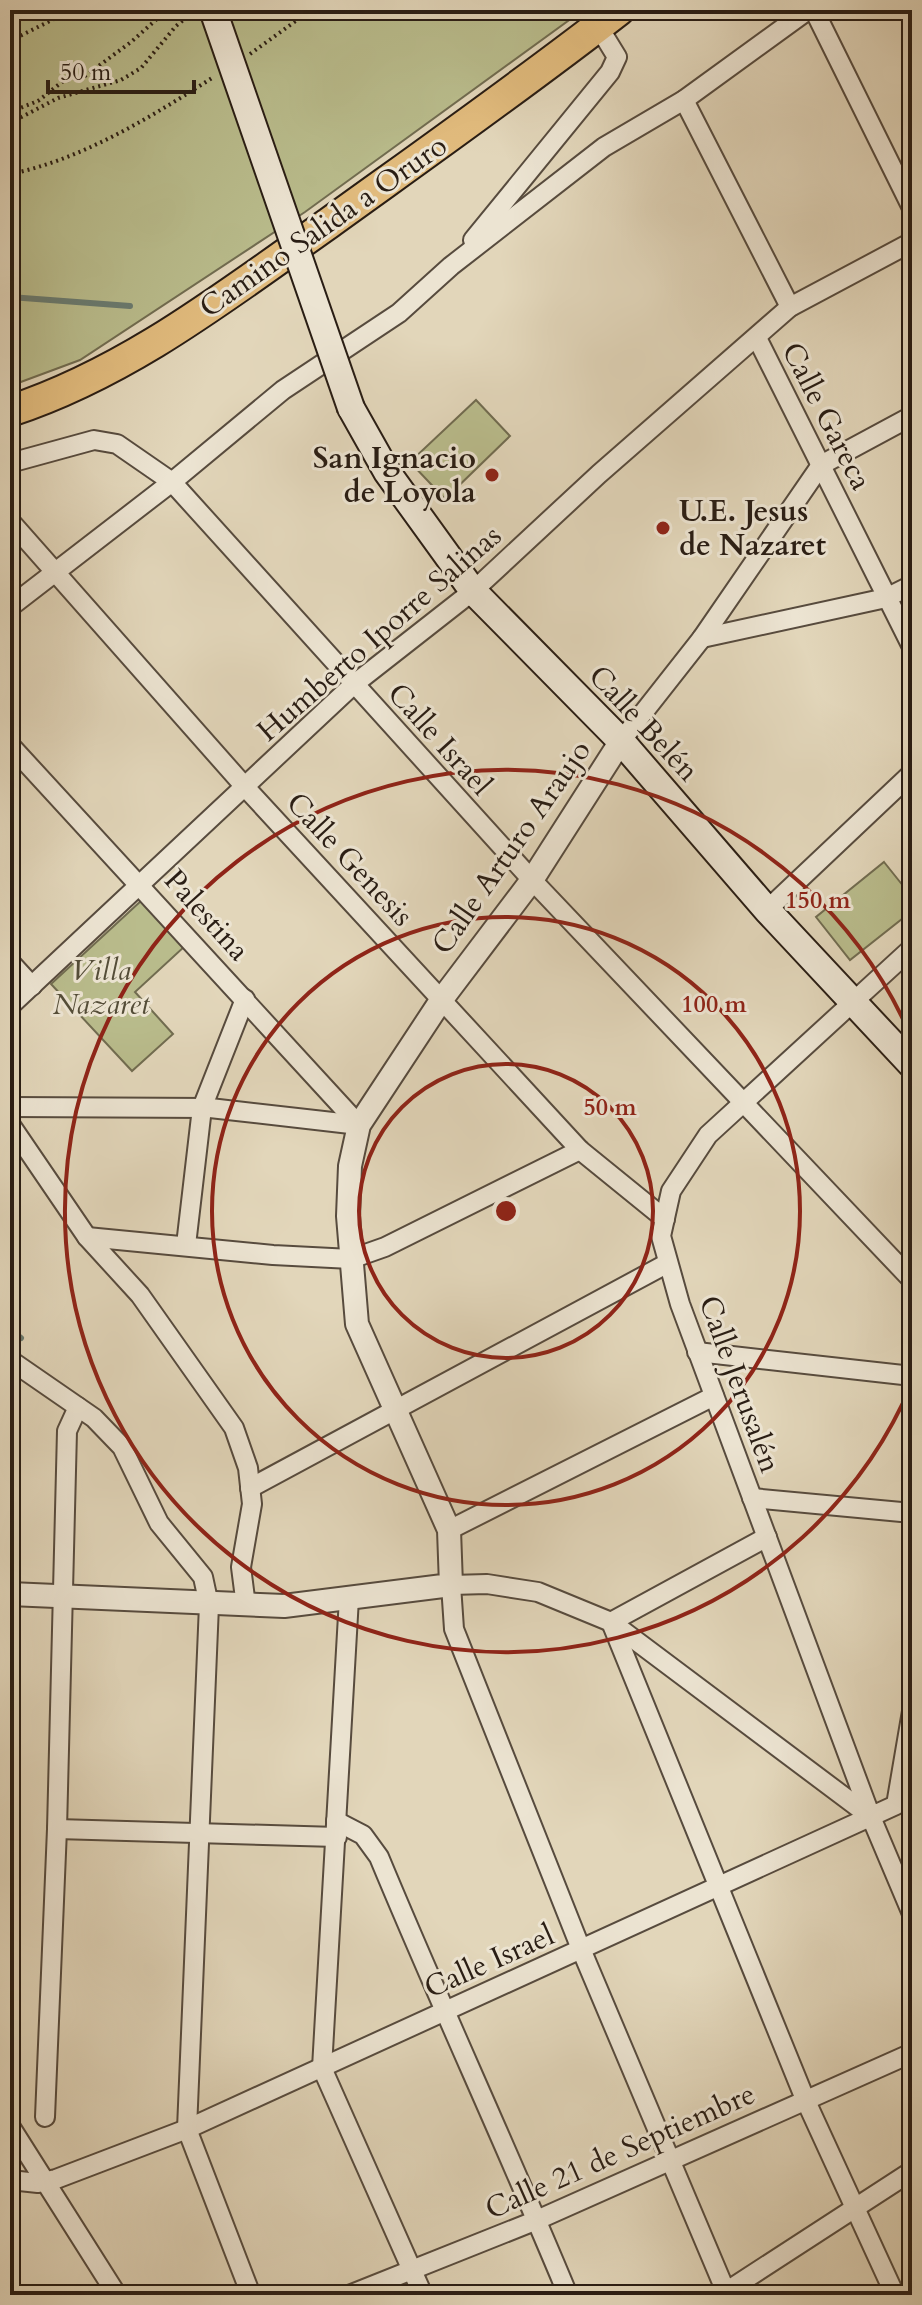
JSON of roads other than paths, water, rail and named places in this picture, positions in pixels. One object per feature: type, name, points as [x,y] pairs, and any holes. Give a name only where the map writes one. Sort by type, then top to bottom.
[{"type":"highway","name":"Camino Salida a Oruro","points":[[10,411],[100,375],[205,311],[609,18]]},
{"type":"main road","name":"Calle Belén","points":[[213,10],[351,408],[387,472],[473,591],[621,741],[767,910],[912,1065]]},
{"type":"street","points":[[10,607],[51,572],[172,482],[283,390],[399,313],[451,266],[604,147],[684,100],[808,10]]},
{"type":"street","points":[[814,10],[912,208]]},
{"type":"street","points":[[451,266],[610,72],[617,57],[609,18]]},
{"type":"street","points":[[684,100],[790,307]]},
{"type":"street","name":"Humberto Iporre Salinas","points":[[10,1006],[142,886],[353,685],[473,591],[599,474],[790,307],[912,242]]},
{"type":"street","name":"Calle Gareca","points":[[757,338],[912,647]]},
{"type":"street","name":"Calle Arturo Araujo","points":[[449,1530],[357,1324],[351,1259],[350,1166],[359,1125],[442,999],[532,880],[621,741],[702,638],[821,465],[912,416]]},
{"type":"street","name":"Calle Israel","points":[[10,463],[94,440],[117,444],[172,482],[532,880],[912,1280]]},
{"type":"street","name":"Calle Genesis","points":[[10,521],[51,572],[246,788],[580,1150],[665,1219]]},
{"type":"street","points":[[702,638],[886,598],[912,585]]},
{"type":"street","name":"Palestina","points":[[10,745],[359,1125]]},
{"type":"street","points":[[767,910],[912,773]]},
{"type":"street","name":"Calle Jerusalén","points":[[912,948],[708,1135],[671,1191],[661,1236],[697,1352],[871,1817],[912,1914]]},
{"type":"street","points":[[10,962],[32,986]]},
{"type":"street","points":[[186,1245],[202,1108],[245,999]]},
{"type":"street","points":[[10,1107],[202,1108],[359,1125]]},
{"type":"street","points":[[10,1124],[87,1237],[140,1295],[234,1428],[248,1468],[252,1504],[241,1567],[246,1606]]},
{"type":"street","points":[[87,1237],[273,1255],[351,1259],[385,1247],[580,1150]]},
{"type":"street","points":[[250,1488],[668,1263]]},
{"type":"street","points":[[697,1352],[912,1376]]},
{"type":"street","points":[[10,1360],[94,1418],[122,1447],[159,1523],[203,1577],[209,1605],[197,1833],[187,2129],[251,2295]]},
{"type":"street","points":[[714,1396],[449,1530],[454,1629],[581,1949],[673,2162],[724,2293],[912,2171]]},
{"type":"street","points":[[45,2117],[57,1829],[67,1431],[78,1407]]},
{"type":"street","points":[[752,1498],[912,1513]]},
{"type":"street","points":[[611,1622],[767,1537]]},
{"type":"street","points":[[10,1594],[284,1606],[451,1585],[487,1584],[538,1592],[611,1622],[871,1817]]},
{"type":"street","points":[[349,1598],[322,2068],[423,2295]]},
{"type":"street","points":[[611,1622],[805,2099],[895,2295]]},
{"type":"street","name":"Calle Israel","points":[[10,2180],[46,2182],[187,2129],[871,1817],[904,1806],[912,1711]]},
{"type":"street","points":[[57,1829],[197,1833],[336,1829],[363,1835],[379,1857],[443,2012],[499,2127],[568,2295]]},
{"type":"street","name":"Calle 21 de Septiembre","points":[[349,2295],[673,2162],[805,2099],[912,2053]]},
{"type":"street","points":[[10,2126],[110,2292]]},
{"type":"waterway","points":[[10,297],[130,306]]},
{"type":"waterway","points":[[10,1329],[21,1338]]},
{"type":"place","name":"San Ignacio de Loyola","points":[[492,475]]},
{"type":"place","name":"U.E. Jesus de Nazaret","points":[[663,528]]},
{"type":"park label","name":"Villa Nazaret","points":[[101,987]]}]
